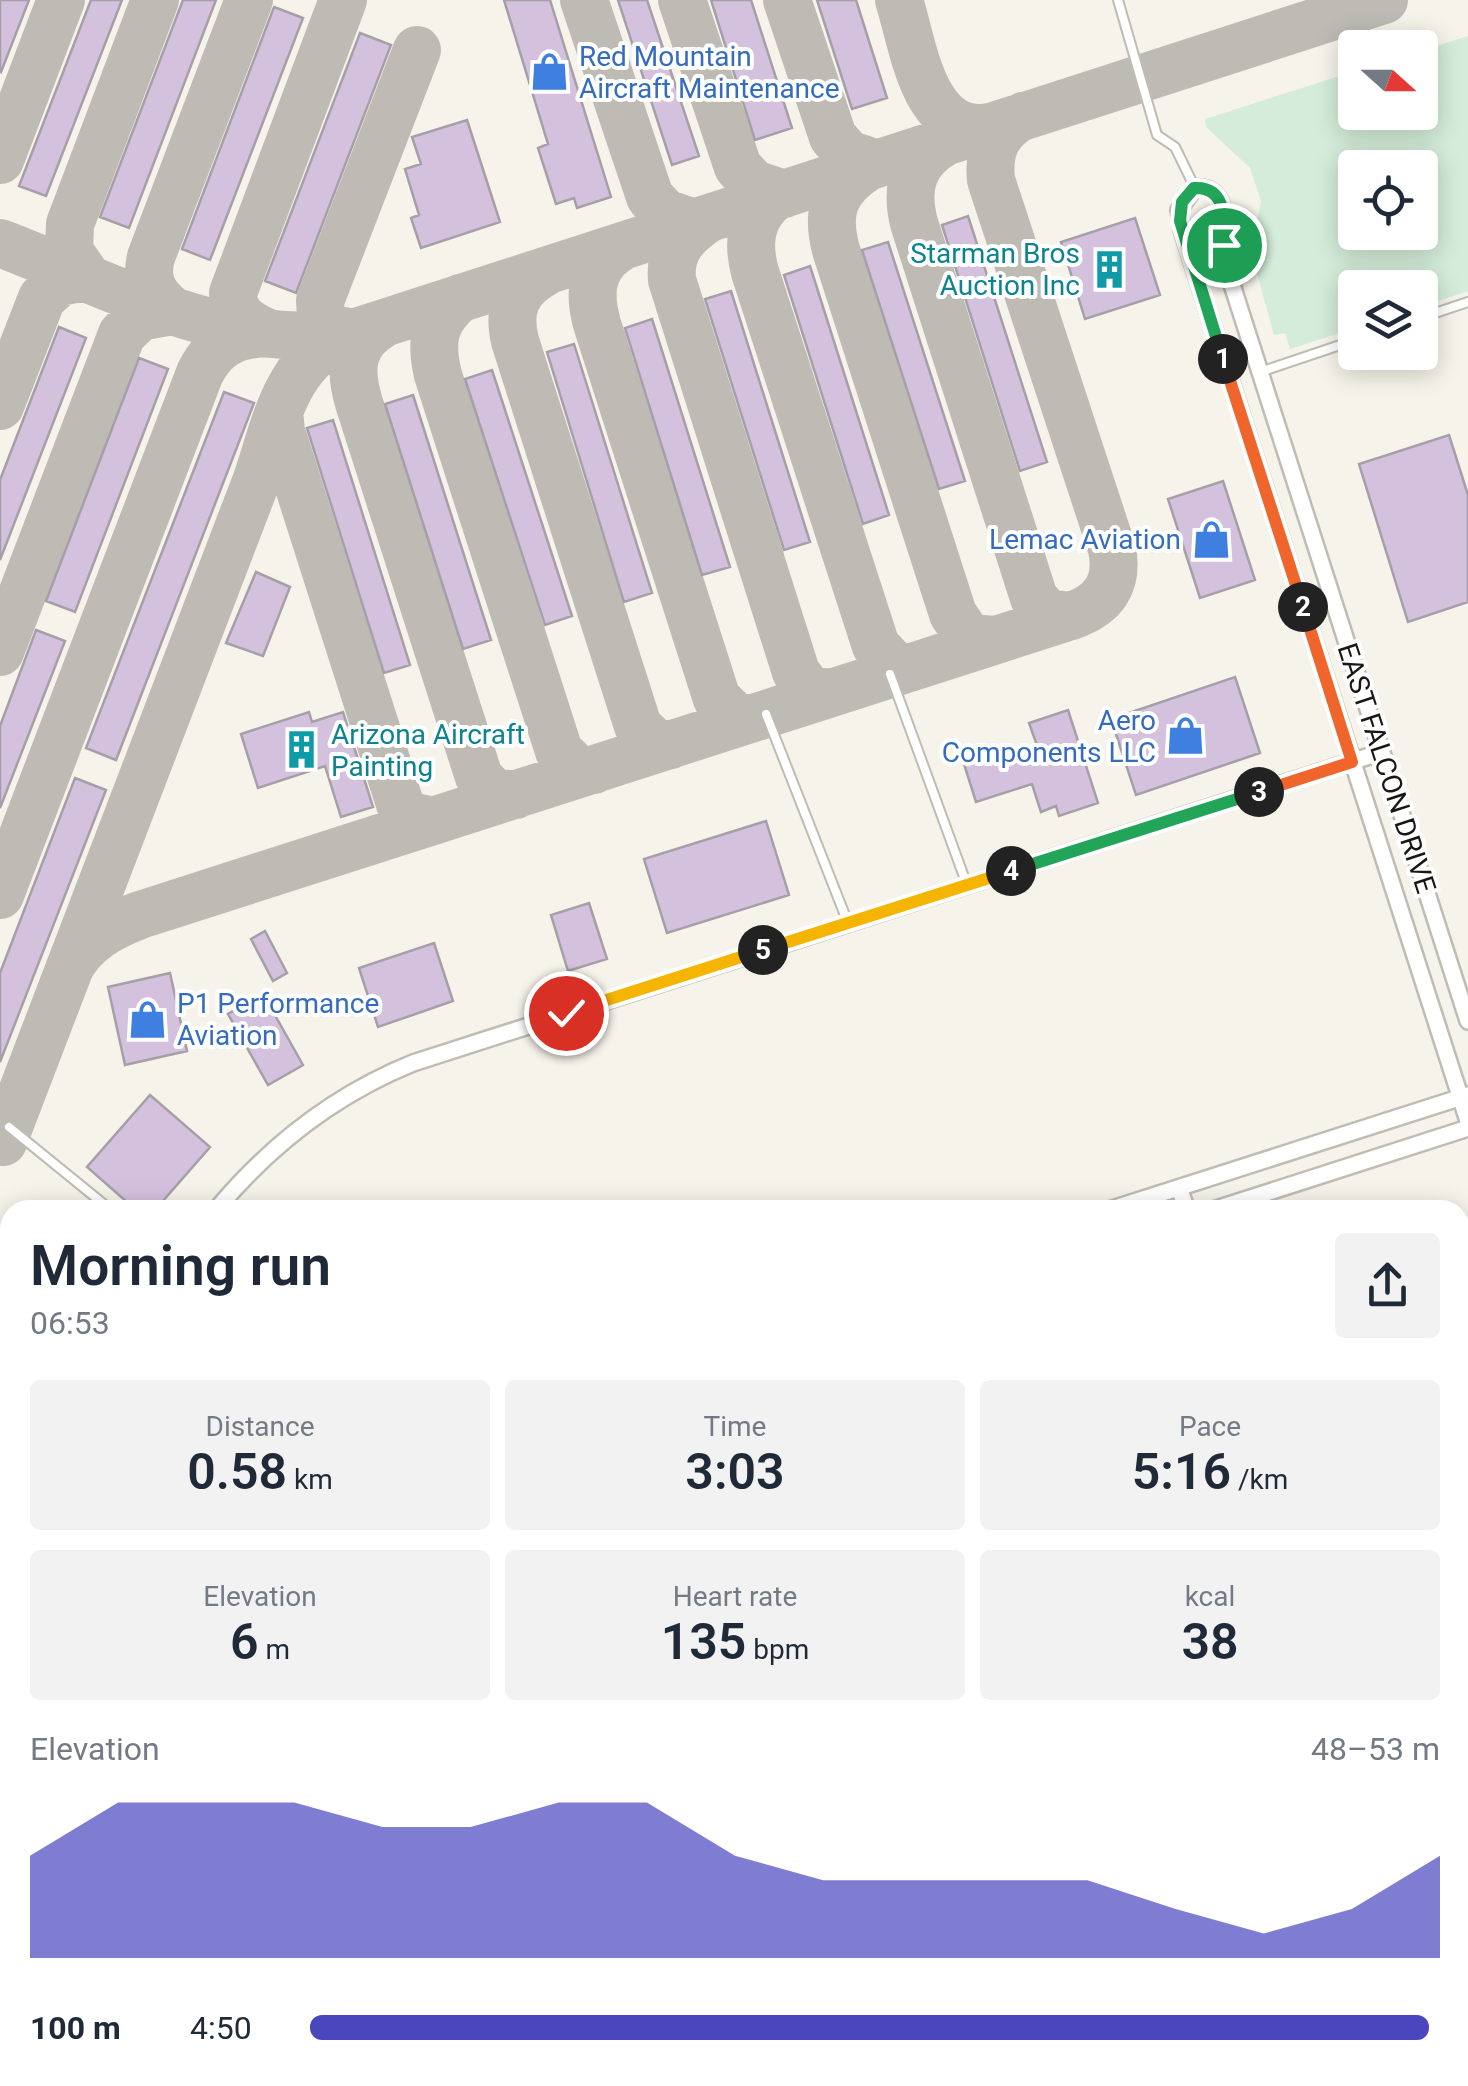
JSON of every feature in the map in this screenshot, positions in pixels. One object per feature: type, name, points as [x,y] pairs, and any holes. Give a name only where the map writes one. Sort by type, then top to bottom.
[{"type":"street","name":"EAST FALCON DRIVE","points":[[1468,1021],[1226,266],[1221,201],[1213,192],[1194,188],[1179,210],[1182,230],[1352,762],[1464,1096],[1468,1124]]},
{"type":"street","points":[[226,1200],[308,1119],[377,1078],[442,1053],[1382,752]]},
{"type":"street","points":[[1141,1200],[1464,1096]]},
{"type":"street","points":[[1244,1200],[1468,1124]]},
{"type":"street","points":[[1179,1188],[1183,1200]]},
{"type":"lane","name":"EAST FALCON DRIVE","points":[[1118,0],[1157,135],[1175,147],[1194,188]]},
{"type":"lane","points":[[1438,312],[1468,302]]},
{"type":"lane","points":[[1260,372],[1338,346]]},
{"type":"lane","points":[[890,674],[967,885]]},
{"type":"lane","points":[[766,714],[848,922]]},
{"type":"lane","points":[[9,1127],[99,1200]]},
{"type":"green space","points":[[1468,36],[1468,291],[1438,301],[1438,270],[1338,270],[1338,333],[1290,349],[1285,333],[1274,335],[1251,252],[1261,201],[1250,168],[1206,127],[1205,119],[1338,76],[1338,130],[1438,130],[1438,45]]},
{"type":"building","points":[[0,0],[29,0],[1,72],[0,71]]},
{"type":"building","points":[[91,0],[122,0],[46,196],[19,186]]},
{"type":"building","points":[[183,0],[216,0],[129,228],[100,217]]},
{"type":"building","name":"Red Mountain Aircraft Maintenance","points":[[504,0],[550,0],[611,197],[577,208],[574,198],[556,204],[538,148],[548,144]]},
{"type":"building","points":[[618,0],[647,0],[699,156],[672,165]]},
{"type":"building","points":[[711,0],[751,0],[792,128],[755,140]]},
{"type":"building","points":[[817,0],[856,0],[887,98],[852,109]]},
{"type":"building","points":[[274,7],[303,18],[210,260],[182,249]]},
{"type":"building","points":[[360,33],[391,45],[296,293],[265,281]]},
{"type":"building","points":[[467,120],[500,222],[421,248],[411,218],[419,215],[405,169],[421,164],[412,137]]},
{"type":"building","points":[[968,216],[1047,462],[1020,471],[942,225]]},
{"type":"building","name":"Starman Bros Auction Inc","points":[[1135,218],[1160,295],[1085,319],[1061,242]]},
{"type":"building","points":[[888,242],[965,481],[939,489],[862,250]]},
{"type":"building","points":[[810,266],[889,515],[863,524],[784,275]]},
{"type":"building","points":[[731,291],[810,542],[784,550],[705,299]]},
{"type":"building","points":[[652,319],[730,567],[702,575],[625,328]]},
{"type":"building","points":[[59,327],[86,338],[0,560],[0,480]]},
{"type":"building","points":[[574,344],[652,593],[624,602],[547,352]]},
{"type":"building","points":[[139,358],[168,369],[75,612],[46,601]]},
{"type":"building","points":[[492,370],[572,616],[545,625],[465,379]]},
{"type":"building","points":[[224,392],[254,403],[116,760],[86,748]]},
{"type":"building","points":[[413,395],[491,640],[463,649],[385,404]]},
{"type":"building","points":[[333,420],[410,665],[384,673],[307,428]]},
{"type":"building","points":[[1449,435],[1468,495],[1468,602],[1408,622],[1359,464]]},
{"type":"building","name":"Lemac Aviation","points":[[1223,481],[1255,580],[1200,598],[1168,499]]},
{"type":"building","points":[[256,572],[290,587],[263,656],[226,643]]},
{"type":"building","points":[[36,630],[65,641],[0,808],[0,726]]},
{"type":"building","name":"Aero Components LLC","points":[[1235,677],[1260,753],[1136,795],[1111,719]]},
{"type":"building","points":[[1068,710],[1098,803],[1059,816],[1056,806],[1041,812],[1032,784],[976,802],[964,764],[1002,752],[1004,758],[1038,748],[1029,723]]},
{"type":"building","name":"Arizona Aircraft Painting","points":[[309,712],[312,722],[343,712],[373,807],[341,817],[325,766],[258,788],[241,734]]},
{"type":"building","points":[[75,778],[106,790],[0,1062],[0,973]]},
{"type":"building","points":[[766,821],[789,895],[667,933],[644,859]]},
{"type":"building","points":[[589,903],[607,959],[568,971],[551,915]]},
{"type":"building","points":[[265,931],[287,973],[273,981],[251,939]]},
{"type":"building","points":[[434,943],[453,1001],[378,1027],[359,968]]},
{"type":"building","name":"P1 Performance Aviation","points":[[170,973],[187,1051],[125,1065],[108,987]]},
{"type":"building","points":[[263,994],[303,1065],[268,1085],[228,1014]]},
{"type":"building","points":[[150,1095],[210,1147],[164,1200],[125,1200],[87,1167]]},
{"type":"taxiway","points":[[0,160],[61,0]]},
{"type":"taxiway","points":[[0,406],[42,298],[60,282],[87,277],[69,251],[70,224],[155,0]]},
{"type":"taxiway","points":[[0,652],[122,334],[140,317],[173,311],[152,287],[151,257],[249,0]]},
{"type":"taxiway","points":[[0,895],[200,373],[212,354],[228,342],[268,333],[243,319],[233,293],[343,0]]},
{"type":"taxiway","points":[[584,0],[650,197],[665,213],[694,223]]},
{"type":"taxiway","points":[[682,0],[738,167],[754,184],[784,194]]},
{"type":"taxiway","points":[[787,0],[833,137],[848,154],[877,164]]},
{"type":"taxiway","points":[[899,0],[917,64],[936,104],[967,127],[990,127]]},
{"type":"taxiway","points":[[0,243],[128,295],[216,324],[261,333],[353,333],[1384,0]]},
{"type":"taxiway","points":[[353,333],[329,328],[321,317],[320,301],[417,50]]},
{"type":"taxiway","points":[[69,969],[99,935],[140,915],[1071,616],[1100,599],[1111,583],[1112,549],[991,180],[996,142],[1006,128],[1023,116]]},
{"type":"taxiway","points":[[945,142],[925,158],[914,176],[910,198],[914,223],[1034,598],[1047,613],[1071,616]]},
{"type":"taxiway","points":[[866,168],[846,185],[835,203],[832,224],[836,250],[953,614],[969,638],[995,640]]},
{"type":"taxiway","points":[[776,196],[761,212],[753,230],[755,272],[876,646],[894,665],[912,667]]},
{"type":"taxiway","points":[[709,218],[680,244],[673,260],[672,280],[796,672],[809,690],[830,693]]},
{"type":"taxiway","points":[[623,246],[598,269],[593,289],[597,324],[717,699],[736,717],[753,718]]},
{"type":"taxiway","points":[[547,271],[528,284],[517,299],[512,318],[515,341],[638,726],[653,741],[671,745]]},
{"type":"taxiway","points":[[460,298],[444,315],[436,332],[438,375],[559,751],[576,768],[594,770]]},
{"type":"taxiway","points":[[383,324],[358,348],[353,368],[359,403],[479,777],[493,792],[516,795]]},
{"type":"taxiway","points":[[3,1142],[287,394],[311,358],[350,334]]},
{"type":"taxiway","points":[[279,412],[281,431],[401,807],[410,816],[434,821]]},
{"type":"place","name":"Red Mountain Aircraft Maintenance","points":[[549,72]]},
{"type":"place","name":"Starman Bros Auction Inc","points":[[1110,269]]},
{"type":"place","name":"Lemac Aviation","points":[[1211,539]]},
{"type":"place","name":"Aero Components LLC","points":[[1186,736]]},
{"type":"place","name":"Arizona Aircraft Painting","points":[[301,750]]},
{"type":"place","name":"P1 Performance Aviation","points":[[147,1019]]},
{"type":"route","points":[[566,1013],[1352,762],[1182,230],[1179,210],[1194,188],[1204,187],[1221,201],[1225,215],[1224,245]]}]
